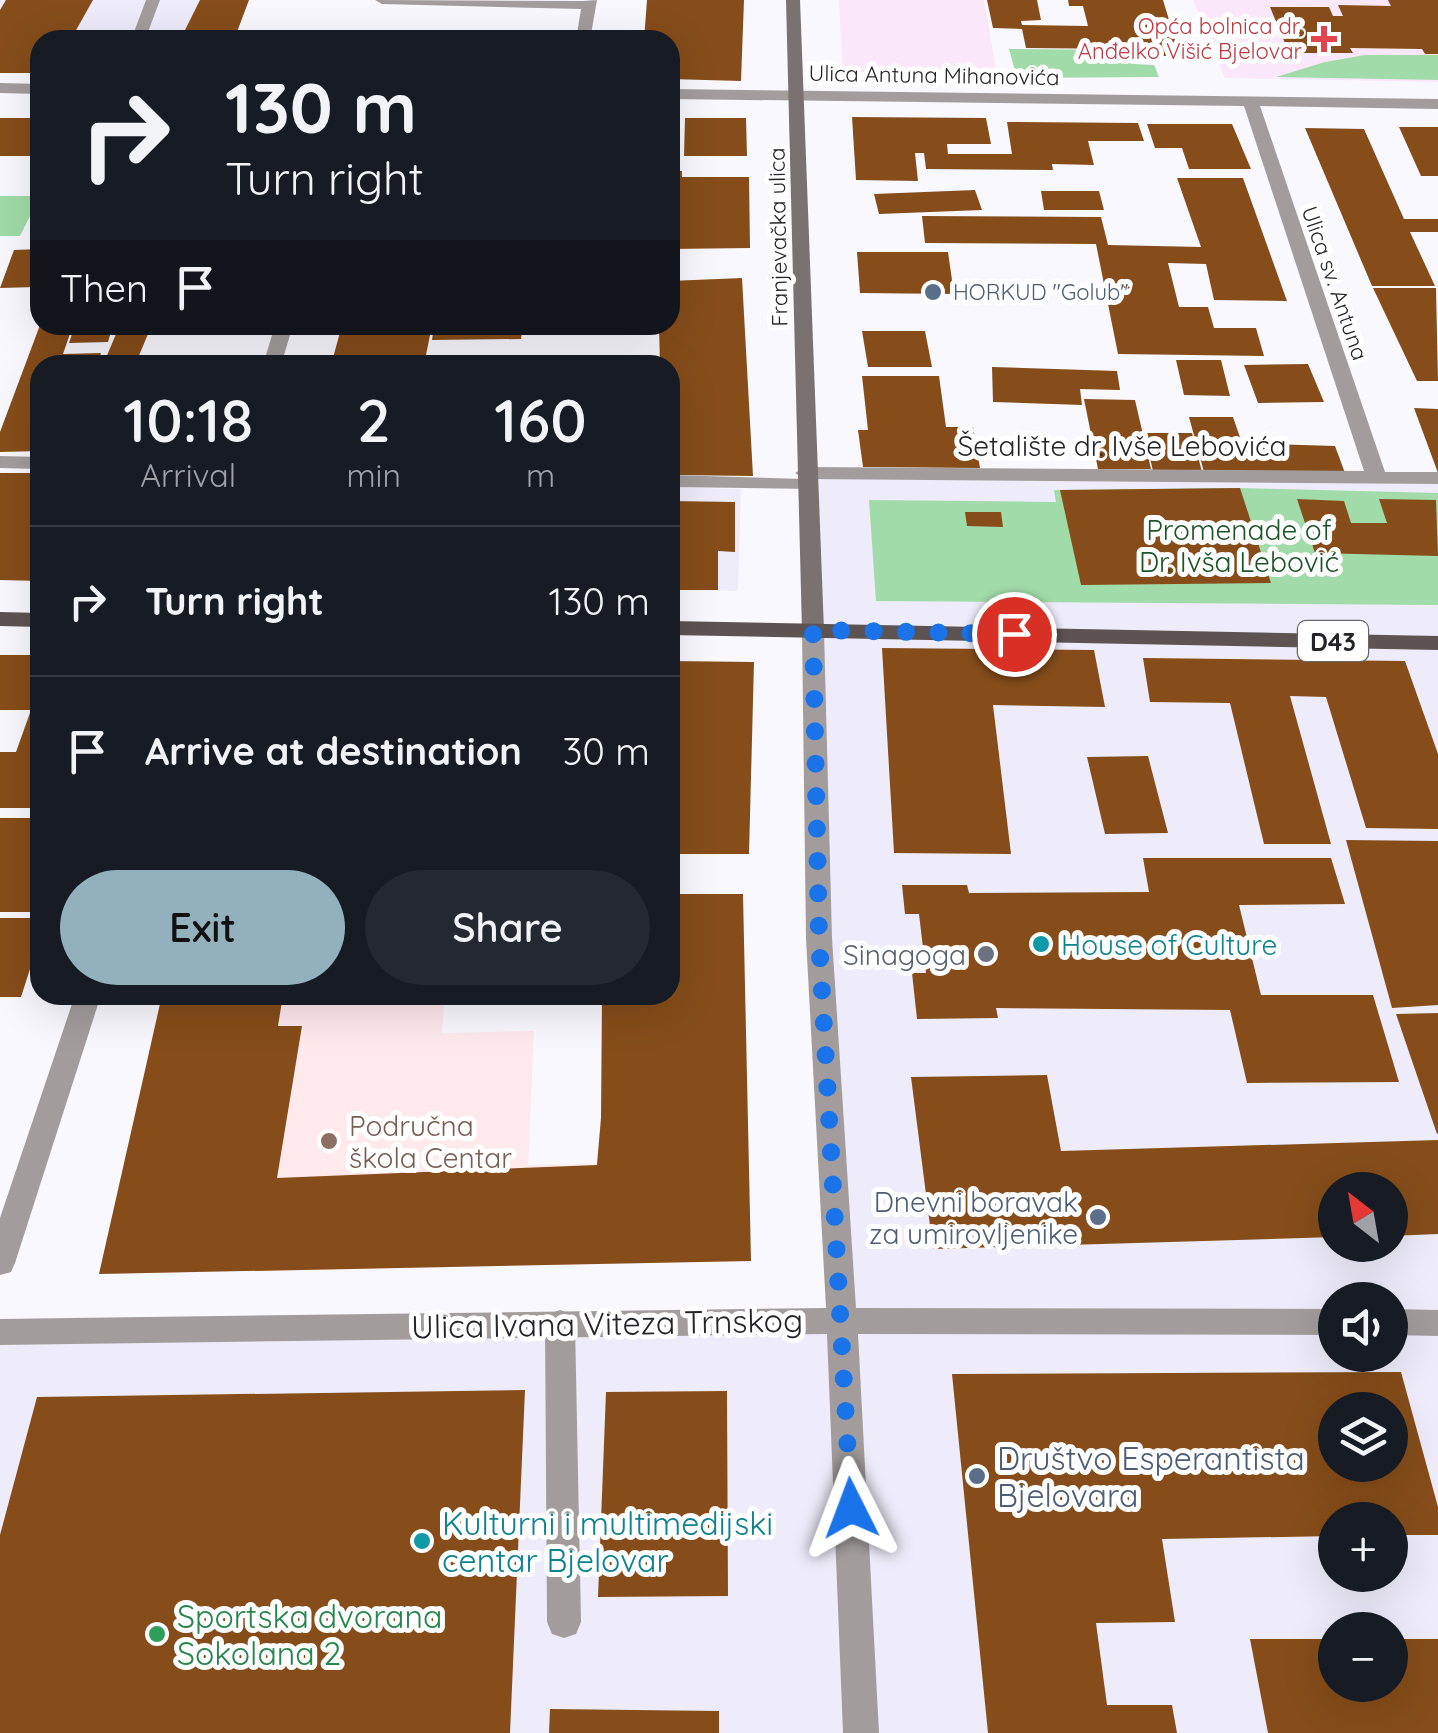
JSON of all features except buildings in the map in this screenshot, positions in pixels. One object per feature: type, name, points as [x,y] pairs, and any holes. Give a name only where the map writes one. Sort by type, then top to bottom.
[{"type":"main road","name":"Franjevačka ulica","points":[[793,0],[813,630]]},
{"type":"main road","points":[[0,619],[30,620]]},
{"type":"main road","name":"D43","points":[[680,628],[1438,643]]},
{"type":"street","points":[[142,30],[153,0]]},
{"type":"street","points":[[382,0],[590,2],[585,30]]},
{"type":"street","points":[[0,88],[30,89]]},
{"type":"street","name":"Ulica Antuna Mihanovića","points":[[680,94],[1438,104]]},
{"type":"street","name":"Ulica sv. Antuna","points":[[1251,103],[1376,476]]},
{"type":"street","points":[[0,462],[30,463]]},
{"type":"street","name":"Šetalište dr. Ivše Lebovića","points":[[680,481],[1438,478]]},
{"type":"street","points":[[813,630],[819,938],[861,1733]]},
{"type":"street","points":[[0,1263],[85,1005]]},
{"type":"street","name":"Ulica Ivana Viteza Trnskog","points":[[0,1332],[842,1320],[1318,1322]]},
{"type":"street","points":[[1408,1322],[1438,1322]]},
{"type":"street","points":[[560,1323],[564,1622]]},
{"type":"shaded area","points":[[0,0],[200,0],[185,30],[0,32]]},
{"type":"shaded area","name":"Opća bolnica dr. Anđelko Višić Bjelovar","points":[[839,0],[984,0],[998,80],[843,79]]},
{"type":"shaded area","name":"Opća bolnica dr. Anđelko Višić Bjelovar","points":[[1193,0],[1438,0],[1438,82],[1225,78]]},
{"type":"shaded area","points":[[805,473],[1438,478],[1438,1733],[0,1733],[0,1332],[842,1320]]},
{"type":"shaded area","points":[[680,487],[741,489],[738,591],[680,590]]},
{"type":"shaded area","name":"Područna škola Centar","points":[[160,1005],[444,1005],[442,1033],[534,1031],[528,1165],[596,1164],[601,1118],[746,1117],[751,1261],[99,1274]]},
{"type":"green space","points":[[1009,49],[1129,50],[1134,64],[1154,65],[1159,77],[1017,78]]},
{"type":"green space","points":[[1365,55],[1438,55],[1438,80],[1276,77],[1325,62]]},
{"type":"green space","points":[[0,196],[30,196],[30,216],[20,236],[0,236]]},
{"type":"green space","name":"Promenade of Dr. Ivša Lebović","points":[[1240,488],[1438,493],[1438,605],[876,601],[869,500],[1056,502],[1054,490]]},
{"type":"place","name":"Opća bolnica dr. Anđelko Višić Bjelovar","points":[[1324,39]]},
{"type":"place","name":"HORKUD \"Golub\"","points":[[933,292]]},
{"type":"place","name":"House of Culture","points":[[1041,944]]},
{"type":"place","name":"Sinagoga","points":[[986,954]]},
{"type":"place","name":"Područna škola Centar","points":[[329,1141]]},
{"type":"place","name":"Dnevni boravak za umirovljenike","points":[[1098,1217]]},
{"type":"place","name":"Društvo Esperantista Bjelovara","points":[[977,1476]]},
{"type":"place","name":"Kulturni i multimedijski centar Bjelovar","points":[[422,1541]]},
{"type":"place","name":"Sportska dvorana Sokolana 2","points":[[157,1634]]},
{"type":"route","points":[[851,1508],[819,938],[813,630],[1014,634]]}]
